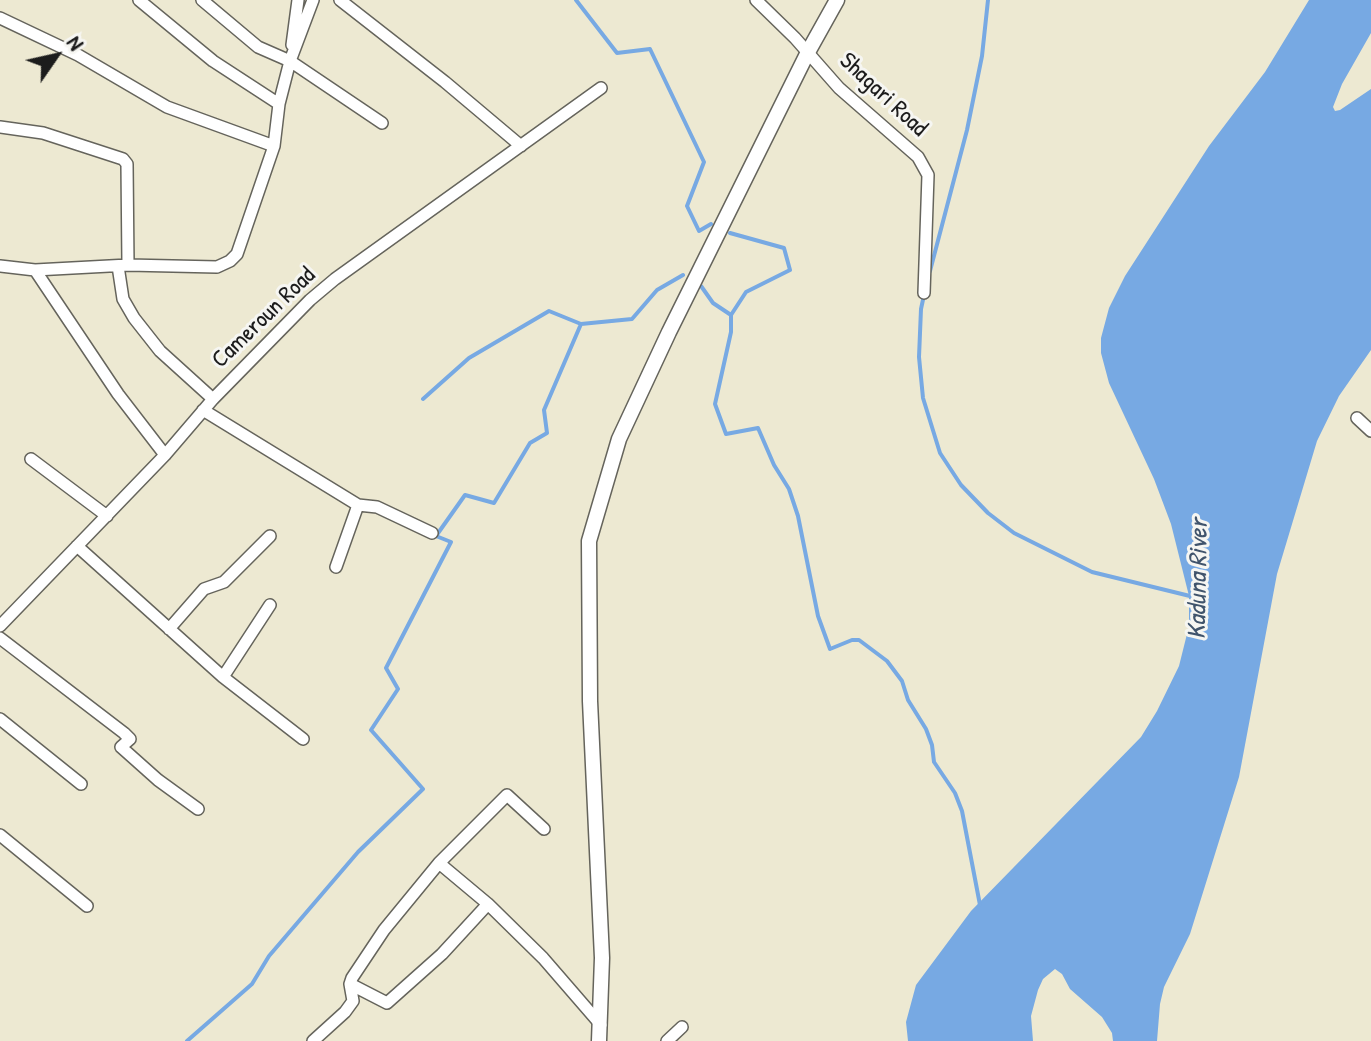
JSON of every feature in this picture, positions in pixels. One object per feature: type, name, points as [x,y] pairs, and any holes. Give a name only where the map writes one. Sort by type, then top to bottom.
[{"type":"street","points":[[139,0],[213,61],[279,104]]},
{"type":"street","points":[[202,0],[258,47],[290,61],[382,123]]},
{"type":"street","points":[[290,61],[298,0]]},
{"type":"street","points":[[0,266],[35,270],[123,266],[217,267],[230,261],[237,254],[274,146],[279,104],[290,61],[313,0]]},
{"type":"street","points":[[340,0],[521,146]]},
{"type":"street","name":"Shagari Road","points":[[756,0],[839,88],[918,157],[928,175],[924,293]]},
{"type":"street","points":[[599,1041],[602,958],[590,701],[589,541],[619,439],[808,52],[837,0]]},
{"type":"street","points":[[0,18],[78,55],[167,107],[274,146]]},
{"type":"street","name":"Cameroun Road","points":[[0,626],[310,300],[601,88]]},
{"type":"street","points":[[0,127],[43,133],[123,159],[127,164],[123,299],[160,351],[213,399]]},
{"type":"street","points":[[35,270],[118,394],[165,455]]},
{"type":"street","points":[[203,410],[358,505],[377,507],[432,533]]},
{"type":"street","points":[[1357,418],[1371,431]]},
{"type":"street","points":[[31,459],[107,516]]},
{"type":"street","points":[[336,567],[358,505]]},
{"type":"street","points":[[169,629],[204,589],[224,582],[270,536]]},
{"type":"street","points":[[77,546],[223,677],[303,739]]},
{"type":"street","points":[[223,677],[270,605]]},
{"type":"street","points":[[0,638],[124,733],[130,739],[121,747],[158,780],[198,809]]},
{"type":"street","points":[[0,719],[81,784]]},
{"type":"street","points":[[313,1041],[353,1001],[350,984],[384,930],[439,863],[507,795],[544,829]]},
{"type":"street","points":[[0,835],[87,906]]},
{"type":"street","points":[[439,863],[488,904],[543,958],[601,1025]]},
{"type":"street","points":[[350,984],[387,1003],[442,954],[488,904]]},
{"type":"street","points":[[667,1041],[682,1027]]},
{"type":"water","name":"Kaduna River","points":[[1309,0],[1371,0],[1371,33],[1342,84],[1333,107],[1335,111],[1340,110],[1371,89],[1371,350],[1339,396],[1317,441],[1277,574],[1239,777],[1190,934],[1164,987],[1157,1041],[1113,1041],[1112,1033],[1102,1017],[1070,989],[1062,974],[1055,969],[1043,979],[1038,990],[1031,1016],[1033,1041],[908,1041],[906,1022],[916,985],[971,911],[1141,737],[1179,666],[1189,626],[1189,596],[1171,524],[1154,479],[1109,383],[1101,353],[1101,338],[1109,308],[1125,276],[1209,146],[1265,72]]},
{"type":"waterway","points":[[576,0],[617,53],[650,49],[704,162],[687,206],[699,231],[711,224]]},
{"type":"waterway","points":[[930,271],[967,130],[982,56],[988,0]]},
{"type":"waterway","points":[[730,233],[784,248],[790,270],[746,292],[731,315],[731,332],[715,404],[726,434],[758,428],[774,465],[789,489],[798,516],[818,616],[830,649],[859,640],[887,661],[902,681],[908,700],[926,729],[934,762],[955,793],[962,811],[980,905]]},
{"type":"waterway","points":[[423,399],[469,358],[549,311],[581,324],[632,319],[657,290],[683,275]]},
{"type":"waterway","points":[[701,286],[713,303],[731,315]]},
{"type":"waterway","name":"Kaduna River","points":[[924,295],[919,357],[923,398],[940,453],[961,485],[988,513],[1014,533],[1092,572],[1194,597]]},
{"type":"waterway","points":[[187,1041],[252,984],[269,956],[358,852],[423,789],[371,730],[398,689],[386,668],[451,542],[436,536],[465,495],[494,503],[530,443],[547,433],[544,410],[581,324]]}]
